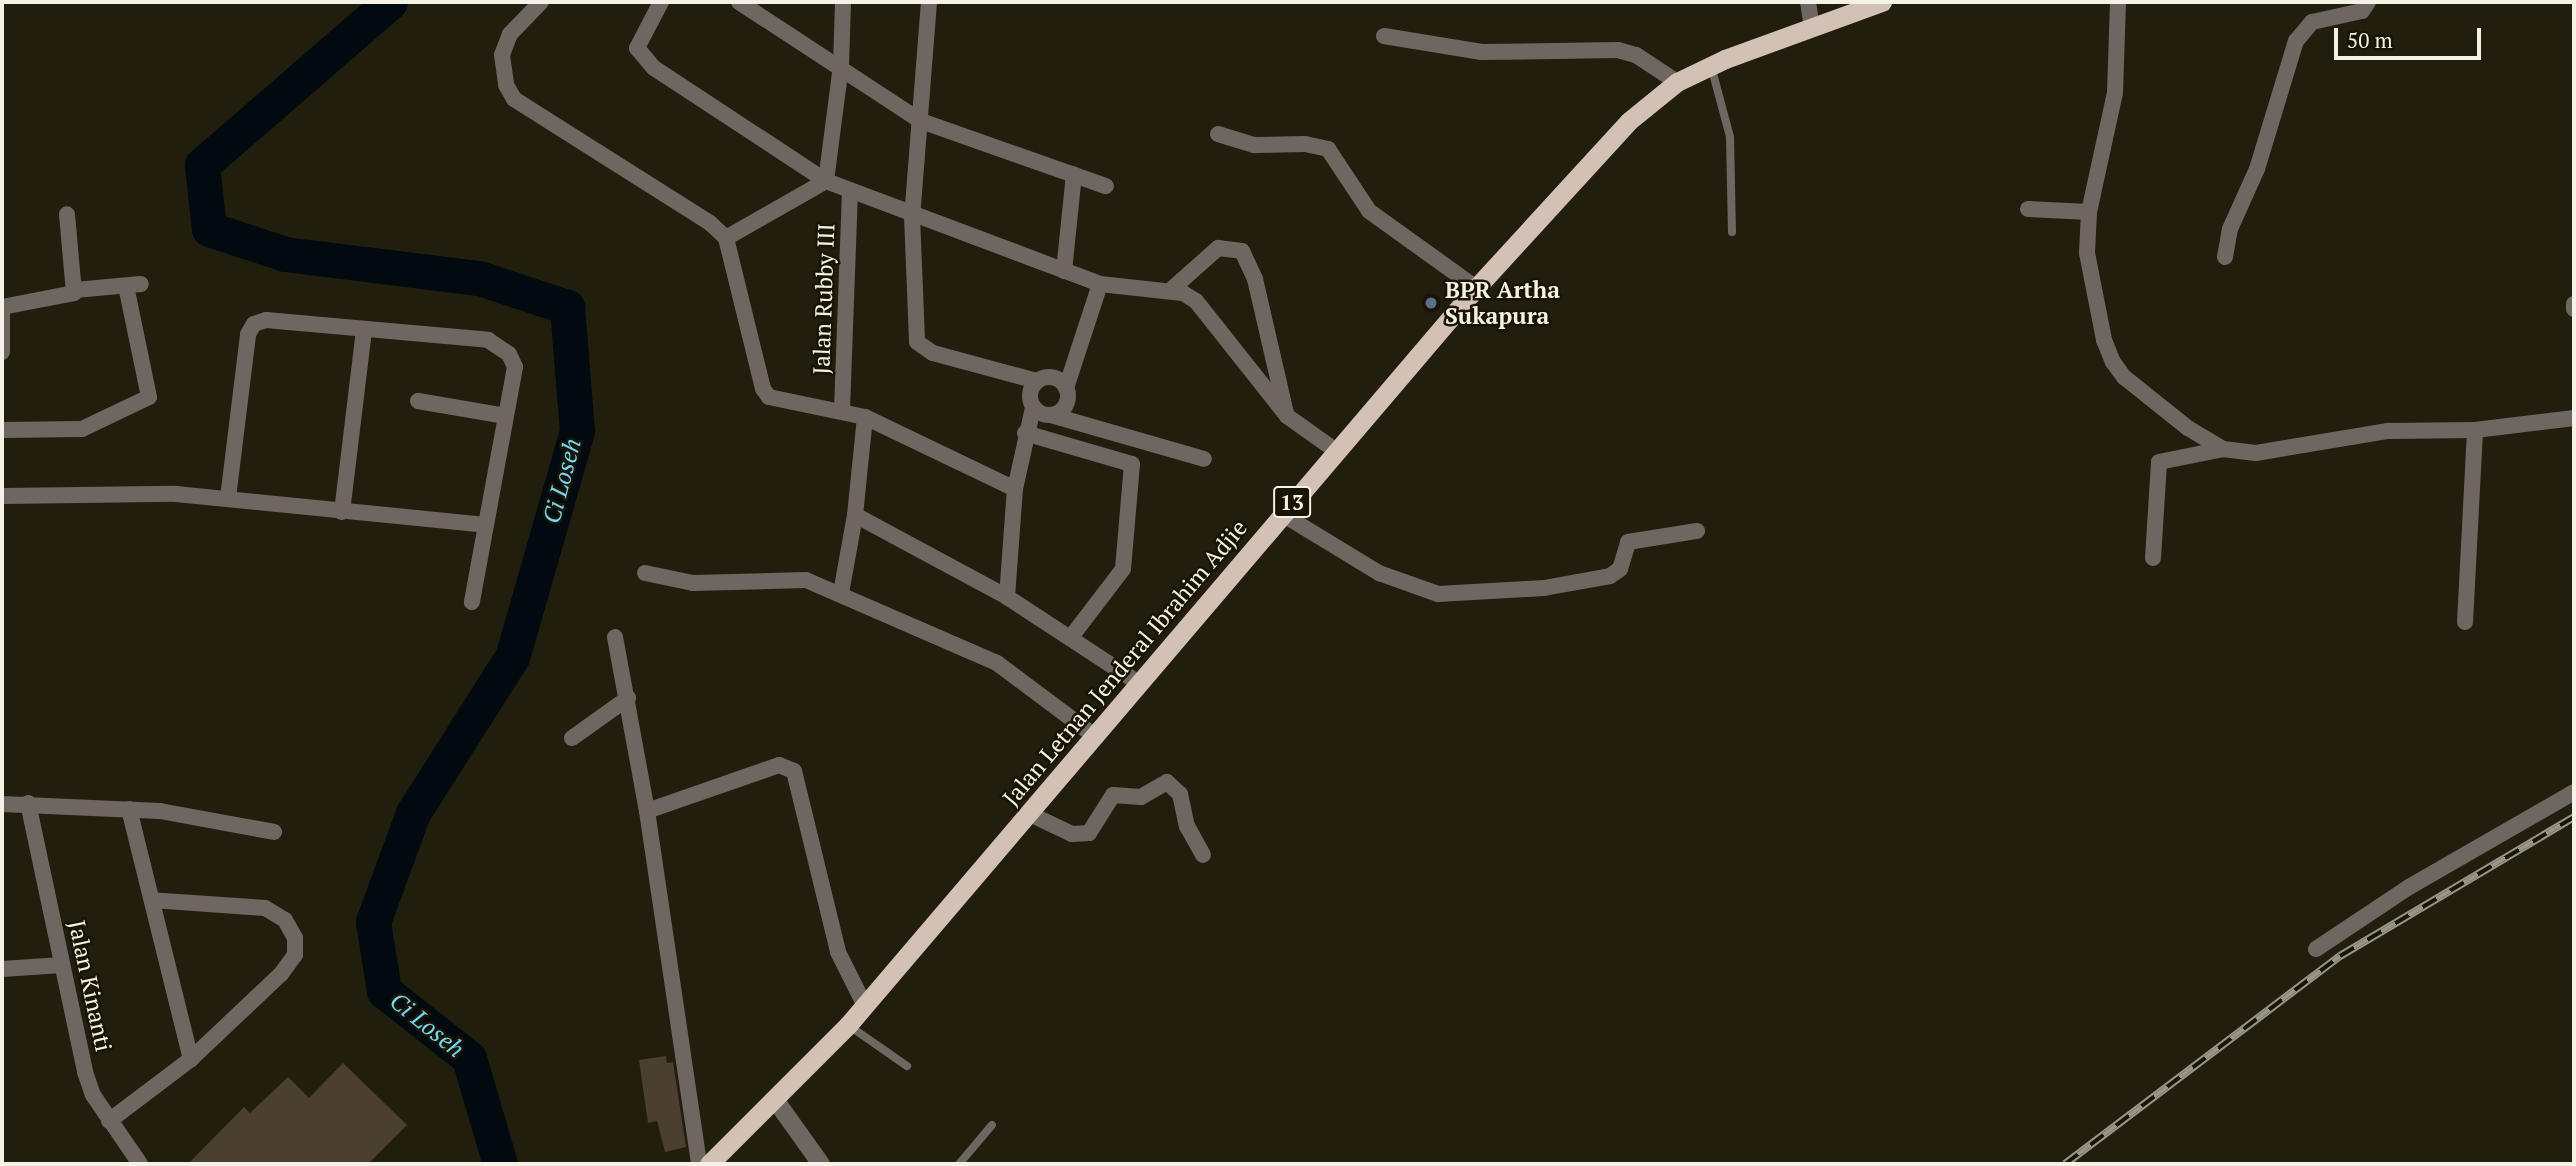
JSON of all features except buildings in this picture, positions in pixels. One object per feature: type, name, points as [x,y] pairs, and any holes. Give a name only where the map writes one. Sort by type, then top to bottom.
[{"type":"highway","name":"Jalan Letnan Jenderal Ibrahim Adjie","points":[[776,1101],[848,1025],[1030,814],[1476,288],[1620,130],[1676,82],[1711,66],[1882,2]]},
{"type":"highway","name":"13","points":[[709,1164],[776,1101]]},
{"type":"street","points":[[541,2],[510,34],[502,55],[506,85],[514,99],[710,223],[726,238],[763,389],[778,400],[842,409],[865,417],[1015,489]]},
{"type":"street","points":[[661,2],[638,38],[640,55],[826,181],[912,216],[1100,284],[1172,289],[1196,301],[1287,416],[1336,451]]},
{"type":"street","points":[[739,2],[841,66],[920,121],[1106,186]]},
{"type":"street","points":[[826,181],[841,66],[843,2]]},
{"type":"street","points":[[929,2],[912,216],[917,342],[933,353],[1037,381],[1050,377],[1066,388]]},
{"type":"street","points":[[1808,2],[1812,27]]},
{"type":"street","points":[[2118,2],[2115,93],[2090,212],[2088,253],[2104,340],[2113,362],[2124,377],[2188,428],[2223,449],[2240,454],[2294,449],[2388,430],[2475,430],[2574,418]]},
{"type":"street","points":[[2225,257],[2230,229],[2257,169],[2296,41],[2312,22],[2362,11],[2368,2]]},
{"type":"street","points":[[1384,36],[1442,49],[1482,52],[1618,50],[1636,55],[1676,82]]},
{"type":"street","points":[[1218,134],[1254,145],[1305,144],[1328,149],[1342,163],[1369,211],[1476,288]]},
{"type":"street","points":[[1064,271],[1074,175]]},
{"type":"street","points":[[726,238],[826,181]]},
{"type":"street","name":"Jalan Rubby III","points":[[842,409],[850,191]]},
{"type":"street","points":[[2028,209],[2090,212]]},
{"type":"street","points":[[2,352],[2,307],[71,295],[75,290],[67,214]]},
{"type":"street","points":[[1172,289],[1218,248],[1242,251],[1255,279],[1287,416]]},
{"type":"street","points":[[1051,415],[1065,406],[1066,388],[1100,284]]},
{"type":"street","points":[[2,430],[82,429],[149,397],[134,285],[75,290]]},
{"type":"street","points":[[228,498],[248,334],[254,324],[266,320],[488,340],[501,346],[515,367],[472,602]]},
{"type":"street","points":[[342,512],[363,328]]},
{"type":"street","points":[[1007,597],[1015,489],[1025,433],[1033,408],[1030,394],[1037,381]]},
{"type":"street","points":[[418,401],[506,416]]},
{"type":"street","points":[[1033,408],[1204,459]]},
{"type":"street","points":[[841,593],[855,515],[865,417]]},
{"type":"street","points":[[2465,622],[2475,430]]},
{"type":"street","points":[[1025,433],[1132,464]]},
{"type":"street","points":[[1072,637],[1123,569],[1134,439]]},
{"type":"street","points":[[2153,558],[2159,462],[2223,449]]},
{"type":"street","points":[[2,496],[176,494],[485,525]]},
{"type":"street","points":[[1282,514],[1379,573],[1438,594],[1544,588],[1610,576],[1620,569],[1628,542],[1697,531]]},
{"type":"street","points":[[855,515],[1007,597],[1072,637],[1140,684]]},
{"type":"street","points":[[645,573],[693,583],[806,580],[997,663],[1096,737]]},
{"type":"street","points":[[614,637],[628,698],[647,811],[699,1164]]},
{"type":"street","points":[[572,738],[628,698]]},
{"type":"street","points":[[647,811],[779,765],[794,771],[838,952],[864,1004]]},
{"type":"street","points":[[1030,814],[1072,834],[1089,833],[1113,795],[1141,797],[1167,782],[1180,794],[1187,826],[1203,855]]},
{"type":"street","points":[[2316,949],[2414,884],[2574,792]]},
{"type":"street","name":"Jalan Kinanti","points":[[28,803],[85,1072],[109,1121],[140,1164]]},
{"type":"street","points":[[2,804],[129,809],[274,832]]},
{"type":"street","points":[[129,809],[191,1059]]},
{"type":"street","points":[[109,1121],[191,1059],[281,974],[295,955],[295,938],[285,920],[265,908],[152,900]]},
{"type":"street","points":[[2,969],[62,965]]},
{"type":"street","points":[[776,1101],[821,1164]]},
{"type":"lane","points":[[1711,66],[1730,137],[1732,232]]},
{"type":"lane","points":[[848,1025],[907,1066]]},
{"type":"lane","points":[[959,1164],[992,1125]]},
{"type":"waterway","name":"Ci Loseh","points":[[390,2],[202,165],[209,229],[285,254],[479,278],[567,307],[577,431],[512,657],[413,813],[373,922],[384,991],[469,1058],[500,1164]]},
{"type":"railway","points":[[2065,1164],[2340,956],[2574,817]]},
{"type":"place","name":"BPR Artha Sukapura","points":[[1431,303]]}]
